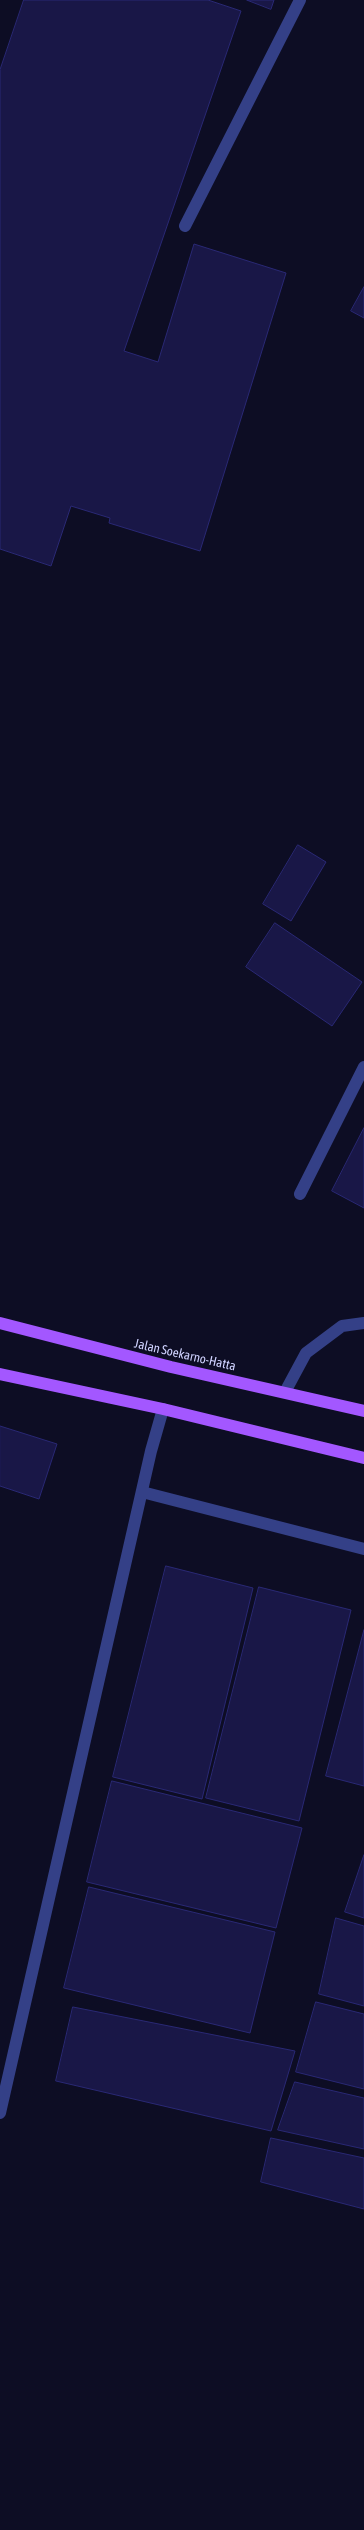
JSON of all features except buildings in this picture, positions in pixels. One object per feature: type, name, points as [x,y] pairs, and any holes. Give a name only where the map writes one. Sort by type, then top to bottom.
[{"type":"main road","name":"Jalan Soekarno-Hatta","points":[[0,1324],[171,1367],[364,1411]]},
{"type":"main road","points":[[0,1374],[163,1409],[364,1458]]},
{"type":"lane","points":[[185,226],[300,0]]},
{"type":"lane","points":[[300,1194],[364,1067]]},
{"type":"lane","points":[[285,1392],[306,1353],[342,1326],[364,1323]]},
{"type":"lane","points":[[0,2113],[151,1451],[163,1409]]},
{"type":"lane","points":[[142,1492],[364,1549]]}]
